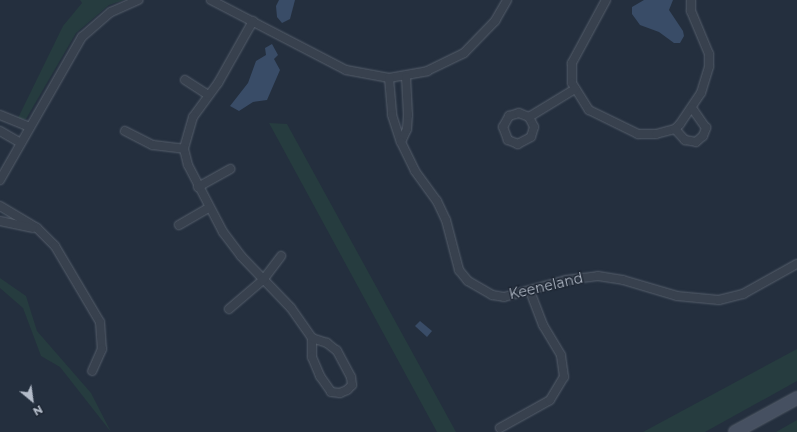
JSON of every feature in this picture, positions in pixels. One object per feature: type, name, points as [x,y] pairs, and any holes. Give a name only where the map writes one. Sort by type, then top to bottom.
[{"type":"main road","points":[[736,432],[797,398]]},
{"type":"street","points":[[0,180],[82,37],[111,12],[138,0]]},
{"type":"street","points":[[211,0],[346,70],[368,76],[389,78],[406,77],[446,64],[464,53],[495,20],[506,0]]},
{"type":"street","points":[[606,0],[572,63],[570,74],[574,89],[589,110],[625,129],[638,134],[656,134],[675,129],[692,108],[701,93],[709,66],[709,54],[692,11],[691,0]]},
{"type":"street","points":[[253,21],[218,83],[193,117],[184,149],[188,165],[208,208],[232,244],[263,280],[291,308],[312,338],[312,357],[327,387],[331,392],[335,393],[347,390],[352,385],[351,377],[337,351],[327,343],[312,338]]},
{"type":"street","points":[[401,142],[407,129],[408,115],[406,77]]},
{"type":"street","name":"Keeneland","points":[[389,78],[392,115],[401,142],[414,171],[437,200],[446,220],[459,270],[468,281],[492,294],[504,296],[530,291],[566,280],[598,276],[623,280],[677,296],[719,300],[743,294],[797,264]]},
{"type":"street","points":[[185,80],[208,95]]},
{"type":"street","points":[[529,117],[574,89]]},
{"type":"street","points":[[675,129],[685,140],[696,142],[703,136],[706,128],[692,108]]},
{"type":"street","points":[[0,115],[30,127]]},
{"type":"street","points":[[0,131],[21,143]]},
{"type":"street","points":[[125,131],[153,145],[184,149]]},
{"type":"street","points":[[198,187],[230,169]]},
{"type":"street","points":[[0,206],[37,228],[55,246],[100,322],[102,349],[92,371]]},
{"type":"street","points":[[179,225],[208,208]]},
{"type":"street","points":[[0,220],[37,228]]},
{"type":"street","points":[[229,309],[263,280],[281,256]]},
{"type":"street","points":[[500,428],[550,400],[557,393],[564,377],[561,355],[543,325],[530,291]]},
{"type":"green space","points":[[80,0],[124,0],[109,5],[76,33],[26,119],[17,120],[63,26],[82,3]]},
{"type":"green space","points":[[269,123],[287,124],[456,432],[437,432]]},
{"type":"green space","points":[[0,278],[26,296],[37,331],[91,393],[111,432],[60,367],[41,356],[23,308],[0,288]]},
{"type":"green space","points":[[797,349],[797,381],[705,432],[643,432]]},
{"type":"green space","points":[[797,420],[797,432],[776,432]]},
{"type":"water","points":[[279,0],[295,0],[290,19],[282,23],[277,17],[276,6]]},
{"type":"water","points":[[644,0],[673,0],[669,10],[683,31],[684,36],[680,43],[674,43],[659,32],[640,25],[632,14],[632,7]]},
{"type":"water","points":[[272,44],[278,55],[274,59],[280,70],[267,100],[253,102],[239,111],[230,106],[248,83],[256,61],[266,55],[265,48]]},
{"type":"water","points":[[420,321],[432,331],[427,337],[415,326]]}]
